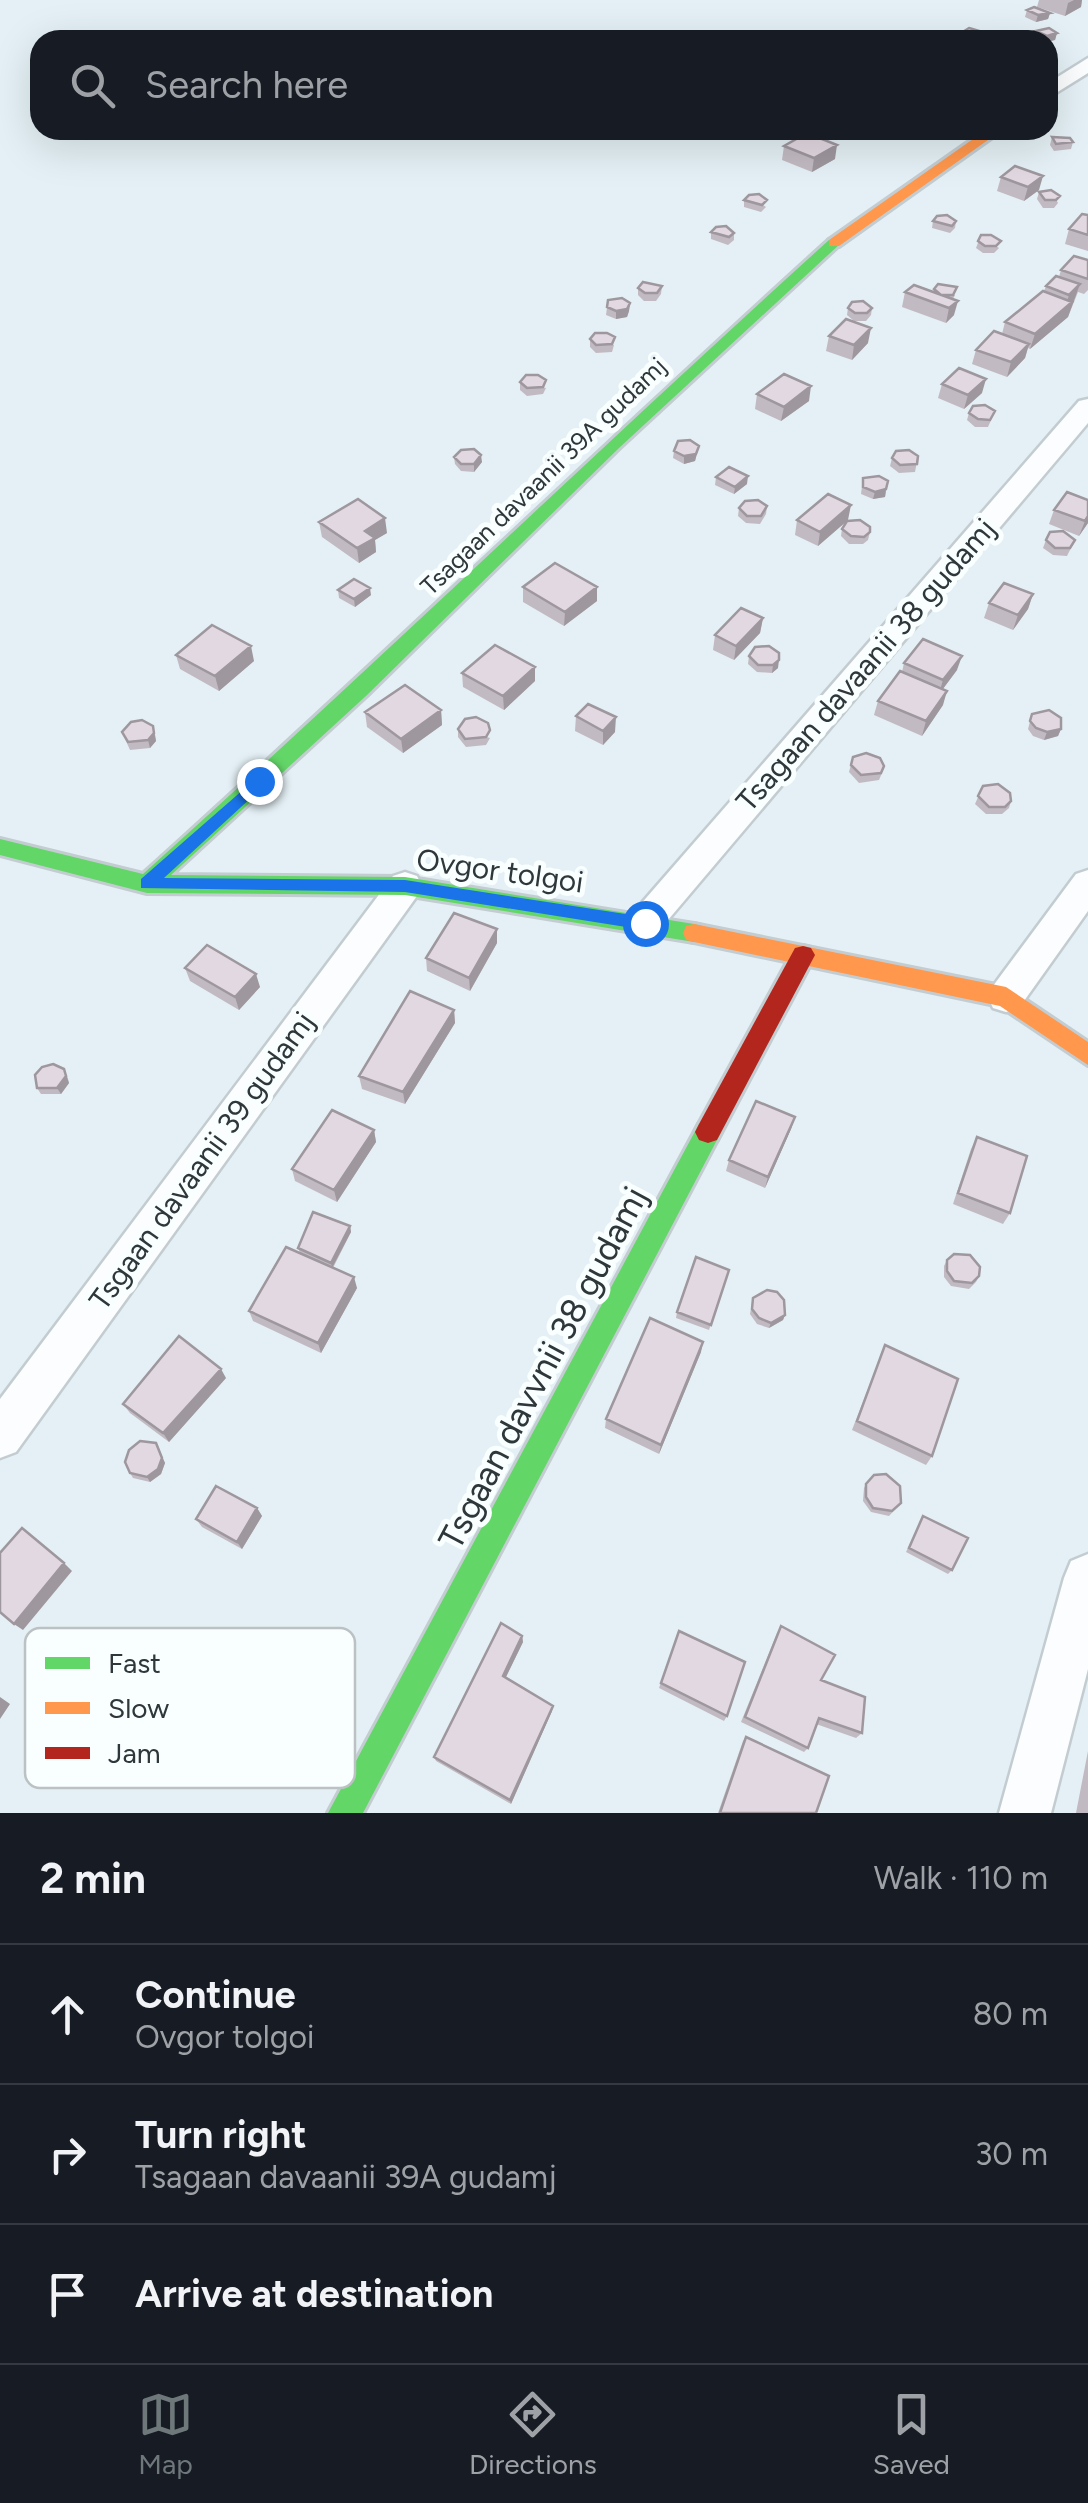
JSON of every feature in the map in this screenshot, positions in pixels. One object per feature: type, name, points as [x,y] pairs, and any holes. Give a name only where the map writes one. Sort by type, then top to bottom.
[{"type":"street","points":[[1058,85],[1088,64]]},
{"type":"street","name":"Tsagaan davaanii 39A gudamj","points":[[147,884],[360,690],[613,444],[823,251],[981,140]]},
{"type":"street","name":"Tsagaan davaanii 38 gudamj","points":[[645,923],[1088,407]]},
{"type":"street","name":"Ovgor tolgoi","points":[[0,847],[147,884],[405,886],[645,923],[1006,996],[1088,1055]]},
{"type":"street","points":[[1006,996],[1088,884]]},
{"type":"street","name":"Tsgaan davaanii 39 gudamj","points":[[0,1436],[405,886]]},
{"type":"street","name":"Tsgaan davvnii 38 gudamj","points":[[345,1813],[803,956]]},
{"type":"street","points":[[1025,1813],[1088,1578]]},
{"type":"building","points":[[1034,7],[1050,13],[1038,15],[1027,10]]},
{"type":"building","points":[[1058,137],[1073,142],[1056,144],[1054,140]]},
{"type":"building","points":[[795,140],[824,140],[837,145],[814,158],[784,146]]},
{"type":"building","points":[[1015,166],[1043,176],[1028,187],[1001,177]]},
{"type":"building","points":[[1051,190],[1060,196],[1056,200],[1045,200],[1039,192]]},
{"type":"building","points":[[759,194],[767,200],[762,205],[744,200],[749,195]]},
{"type":"building","points":[[1082,214],[1088,215],[1088,235],[1069,229]]},
{"type":"building","points":[[947,215],[956,221],[952,226],[933,221],[937,216]]},
{"type":"building","points":[[726,226],[734,233],[729,237],[711,232],[716,227]]},
{"type":"building","points":[[981,235],[1001,241],[996,246],[985,246],[978,241]]},
{"type":"building","points":[[1074,256],[1088,260],[1088,279],[1061,270]]},
{"type":"building","points":[[1056,276],[1080,284],[1069,295],[1046,286]]},
{"type":"building","points":[[643,282],[662,286],[657,293],[645,293],[638,288]]},
{"type":"building","points":[[938,284],[957,287],[953,295],[941,295],[934,289]]},
{"type":"building","points":[[914,285],[958,301],[949,308],[905,292]]},
{"type":"building","points":[[1043,291],[1072,302],[1035,334],[1005,322]]},
{"type":"building","points":[[622,298],[630,303],[627,309],[616,311],[607,307],[608,300]]},
{"type":"building","points":[[863,301],[872,308],[867,313],[855,313],[848,308],[852,302]]},
{"type":"building","points":[[846,319],[871,328],[854,345],[829,336]]},
{"type":"building","points":[[994,331],[1029,344],[1011,362],[976,350]]},
{"type":"building","points":[[595,333],[615,337],[612,344],[596,345],[590,339]]},
{"type":"building","points":[[959,368],[986,379],[968,395],[942,384]]},
{"type":"building","points":[[784,374],[811,386],[784,407],[757,394]]},
{"type":"building","points":[[526,375],[546,380],[543,387],[527,388],[520,382]]},
{"type":"building","points":[[985,405],[995,411],[990,420],[969,413],[973,406]]},
{"type":"building","points":[[690,440],[699,446],[696,454],[684,456],[674,451],[678,441]]},
{"type":"building","points":[[474,449],[481,455],[474,464],[461,464],[454,457],[461,450]]},
{"type":"building","points":[[909,450],[918,456],[917,464],[900,465],[892,458],[896,451]]},
{"type":"building","points":[[729,467],[748,476],[735,487],[716,477]]},
{"type":"building","points":[[879,476],[888,481],[886,489],[875,492],[863,487],[863,478]]},
{"type":"building","points":[[1067,492],[1088,500],[1085,521],[1054,510]]},
{"type":"building","points":[[828,494],[851,505],[820,532],[797,520]]},
{"type":"building","points":[[358,499],[385,518],[365,531],[375,538],[357,548],[319,522]]},
{"type":"building","points":[[758,500],[767,506],[761,516],[747,516],[739,508],[745,501]]},
{"type":"building","points":[[860,520],[870,527],[864,537],[851,536],[842,529],[847,521]]},
{"type":"building","points":[[1063,531],[1075,540],[1070,548],[1055,548],[1046,540],[1050,532]]},
{"type":"building","points":[[555,563],[597,587],[565,612],[523,587]]},
{"type":"building","points":[[354,579],[370,588],[354,599],[338,590]]},
{"type":"building","points":[[1004,583],[1033,594],[1018,615],[989,603]]},
{"type":"building","points":[[741,608],[763,618],[736,646],[715,635]]},
{"type":"building","points":[[212,625],[251,646],[215,676],[176,655]]},
{"type":"building","points":[[923,639],[962,656],[943,680],[904,663]]},
{"type":"building","points":[[495,645],[535,667],[503,696],[462,673]]},
{"type":"building","points":[[769,646],[779,653],[779,660],[773,665],[758,665],[749,656],[755,647]]},
{"type":"building","points":[[900,671],[947,691],[926,721],[878,701]]},
{"type":"building","points":[[405,685],[441,710],[401,739],[365,712]]},
{"type":"building","points":[[588,704],[616,717],[603,731],[576,716]]},
{"type":"building","points":[[1049,710],[1061,718],[1061,729],[1047,732],[1030,721],[1032,714]]},
{"type":"building","points":[[476,717],[488,723],[490,730],[486,737],[465,739],[458,729],[465,719]]},
{"type":"building","points":[[142,720],[153,726],[154,733],[148,740],[128,742],[122,732],[131,722]]},
{"type":"building","points":[[866,753],[880,758],[884,766],[881,773],[861,775],[851,765],[853,757]]},
{"type":"building","points":[[998,784],[1010,793],[1011,801],[1005,807],[989,807],[978,796],[983,786]]},
{"type":"building","points":[[454,913],[497,929],[469,978],[426,958]]},
{"type":"building","points":[[207,945],[256,974],[235,997],[185,968]]},
{"type":"building","points":[[410,991],[454,1010],[403,1092],[359,1076]]},
{"type":"building","points":[[53,1064],[64,1069],[66,1076],[57,1088],[37,1088],[35,1075],[42,1067]]},
{"type":"building","points":[[756,1101],[795,1117],[768,1177],[729,1160]]},
{"type":"building","points":[[332,1110],[374,1130],[334,1190],[292,1169]]},
{"type":"building","points":[[977,1137],[1027,1156],[1010,1213],[958,1193]]},
{"type":"building","points":[[313,1212],[350,1226],[331,1263],[298,1248]]},
{"type":"building","points":[[286,1247],[354,1277],[318,1343],[249,1311]]},
{"type":"building","points":[[954,1254],[970,1255],[980,1267],[979,1276],[972,1283],[954,1281],[947,1271],[947,1260]]},
{"type":"building","points":[[696,1257],[729,1270],[711,1325],[677,1312]]},
{"type":"building","points":[[767,1290],[777,1292],[784,1300],[785,1315],[771,1323],[759,1318],[752,1309],[753,1298]]},
{"type":"building","points":[[650,1318],[703,1342],[661,1445],[606,1419]]},
{"type":"building","points":[[179,1336],[221,1369],[163,1433],[123,1404]]},
{"type":"building","points":[[885,1345],[958,1379],[932,1456],[857,1421]]},
{"type":"building","points":[[140,1441],[156,1443],[162,1458],[158,1469],[147,1477],[130,1473],[125,1462],[129,1450]]},
{"type":"building","points":[[886,1474],[900,1486],[901,1503],[892,1511],[873,1508],[866,1497],[866,1484],[874,1475]]},
{"type":"building","points":[[216,1486],[257,1508],[237,1542],[196,1519]]},
{"type":"building","points":[[923,1516],[968,1538],[952,1570],[909,1548]]},
{"type":"building","points":[[22,1528],[64,1563],[14,1624],[0,1612],[0,1553]]},
{"type":"building","points":[[501,1623],[522,1636],[503,1676],[553,1706],[510,1800],[434,1757]]},
{"type":"building","points":[[781,1626],[835,1655],[821,1680],[865,1697],[862,1733],[819,1718],[808,1748],[745,1717]]},
{"type":"building","points":[[679,1631],[745,1662],[727,1716],[661,1683]]},
{"type":"building","points":[[746,1737],[829,1776],[816,1813],[720,1813]]},
{"type":"traffic: fast","points":[[147,884],[360,690],[613,444],[834,243]]},
{"type":"traffic: fast","points":[[0,847],[147,884],[405,886],[694,933]]},
{"type":"traffic: fast","points":[[345,1813],[708,1132]]},
{"type":"traffic: slow","points":[[834,243],[981,140]]},
{"type":"traffic: slow","points":[[694,933],[1006,997],[1088,1055]]},
{"type":"traffic: jam","points":[[708,1132],[803,955]]},
{"type":"route","points":[[259,781],[147,884],[405,886],[645,923]]}]
